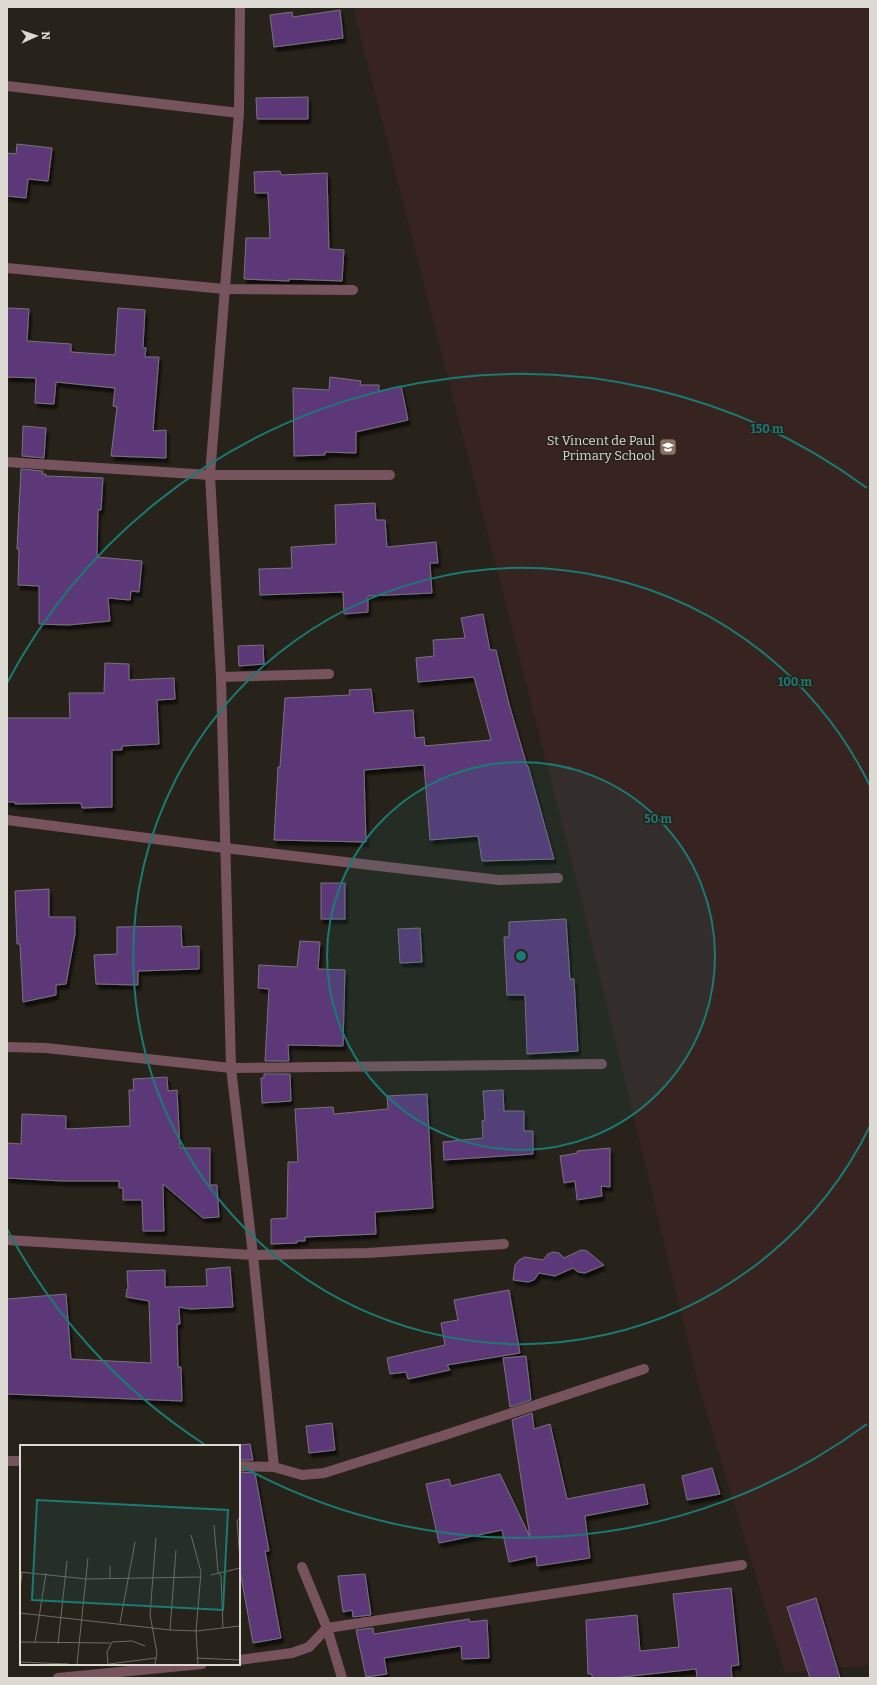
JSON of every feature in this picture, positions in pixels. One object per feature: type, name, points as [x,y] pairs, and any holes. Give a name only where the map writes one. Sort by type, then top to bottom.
[{"type":"street","points":[[240,7],[239,113],[210,476],[222,677],[231,1068],[253,1255],[274,1467]]},
{"type":"street","points":[[7,86],[239,113]]},
{"type":"street","points":[[7,268],[224,289],[353,290]]},
{"type":"street","points":[[7,462],[210,476],[390,475]]},
{"type":"street","points":[[222,677],[330,674]]},
{"type":"street","points":[[7,820],[225,848],[499,880],[558,878]]},
{"type":"street","points":[[7,1047],[46,1048],[231,1068],[602,1064]]},
{"type":"street","points":[[7,1240],[253,1255],[368,1253],[504,1244]]},
{"type":"street","points":[[240,1466],[274,1467],[302,1475],[324,1473],[439,1437],[644,1369]]},
{"type":"street","points":[[7,1461],[20,1461]]},
{"type":"street","points":[[240,1660],[292,1653],[309,1647],[327,1628],[742,1565]]},
{"type":"street","points":[[302,1568],[327,1628],[342,1678]]},
{"type":"street","points":[[58,1678],[192,1665]]},
{"type":"shaded area","name":"St Vincent de Paul Primary School","points":[[353,7],[870,7],[870,1665],[785,1673],[699,1387],[578,886]]},
{"type":"building","points":[[340,10],[343,38],[274,47],[270,15],[292,12],[293,17]]},
{"type":"building","points":[[308,97],[308,119],[257,119],[256,98]]},
{"type":"building","points":[[17,144],[52,148],[48,181],[28,179],[26,198],[7,196],[7,153],[16,154]]},
{"type":"building","points":[[280,171],[281,175],[327,173],[329,249],[344,250],[342,281],[244,279],[246,238],[270,238],[268,193],[255,193],[254,172]]},
{"type":"building","points":[[7,308],[29,309],[27,341],[71,344],[71,352],[115,355],[118,308],[145,310],[143,347],[146,348],[145,357],[159,357],[153,431],[166,430],[166,458],[111,456],[117,407],[113,406],[115,388],[56,382],[54,404],[35,403],[36,378],[7,377]]},
{"type":"building","points":[[330,377],[361,381],[360,385],[379,385],[379,391],[401,386],[408,420],[356,432],[356,453],[325,452],[325,455],[294,456],[293,388],[329,390]]},
{"type":"building","points":[[23,426],[46,428],[44,458],[22,456]]},
{"type":"building","points":[[21,469],[43,471],[42,474],[46,474],[45,476],[103,478],[101,510],[98,510],[97,557],[142,561],[139,592],[131,591],[130,600],[108,598],[110,621],[68,625],[39,624],[39,586],[18,585],[19,549],[17,549]]},
{"type":"building","points":[[375,503],[376,520],[385,520],[387,547],[436,542],[438,563],[430,563],[432,593],[368,596],[368,612],[344,614],[343,592],[260,595],[259,569],[292,568],[291,547],[336,544],[335,505]]},
{"type":"building","points":[[483,614],[490,650],[496,650],[509,704],[554,859],[482,861],[478,836],[430,840],[424,765],[364,770],[366,842],[274,840],[278,767],[280,767],[285,698],[350,695],[349,690],[371,689],[374,713],[413,710],[415,738],[424,737],[425,746],[491,740],[474,677],[418,682],[416,658],[434,656],[433,640],[465,638],[461,618]]},
{"type":"building","points":[[263,645],[264,664],[239,666],[238,646]]},
{"type":"building","points":[[105,663],[129,664],[129,680],[174,678],[175,699],[157,700],[159,744],[122,746],[122,750],[112,750],[112,807],[82,808],[81,803],[15,804],[15,802],[7,802],[7,718],[70,718],[69,693],[104,693]]},
{"type":"building","points":[[321,883],[345,883],[345,919],[321,919]]},
{"type":"building","points":[[49,889],[49,917],[75,917],[75,934],[66,984],[56,985],[56,995],[23,1002],[20,944],[17,944],[15,891]]},
{"type":"building","points":[[566,919],[570,979],[574,979],[578,1051],[527,1054],[525,995],[507,995],[504,937],[509,937],[509,922]]},
{"type":"building","points":[[181,926],[182,947],[199,946],[199,969],[138,971],[138,985],[96,984],[94,955],[117,954],[117,927]]},
{"type":"building","points":[[420,928],[422,962],[400,963],[398,929]]},
{"type":"building","points":[[300,941],[320,942],[318,969],[345,970],[343,1046],[288,1045],[289,1061],[265,1061],[269,989],[258,988],[259,965],[297,967]]},
{"type":"building","points":[[264,1074],[290,1074],[291,1101],[262,1103],[261,1078],[264,1078]]},
{"type":"building","points":[[167,1077],[168,1091],[177,1090],[180,1148],[210,1148],[210,1185],[217,1185],[219,1217],[203,1218],[163,1184],[164,1231],[143,1231],[142,1200],[123,1200],[123,1188],[119,1188],[119,1181],[62,1181],[7,1178],[7,1143],[21,1144],[22,1114],[66,1116],[66,1129],[130,1126],[129,1090],[134,1090],[133,1079]]},
{"type":"building","points":[[503,1090],[504,1111],[524,1111],[524,1131],[533,1131],[533,1154],[444,1160],[443,1142],[483,1138],[482,1121],[485,1120],[483,1091]]},
{"type":"building","points":[[427,1094],[433,1208],[375,1212],[376,1234],[305,1237],[305,1241],[297,1241],[297,1243],[271,1244],[271,1219],[287,1218],[288,1162],[298,1162],[295,1109],[333,1107],[334,1114],[388,1109],[387,1096]]},
{"type":"building","points":[[610,1148],[610,1187],[601,1186],[602,1196],[577,1200],[575,1181],[564,1183],[560,1156],[578,1153],[577,1151]]},
{"type":"building","points":[[581,1250],[587,1251],[604,1265],[585,1273],[578,1272],[573,1268],[555,1276],[539,1273],[534,1280],[528,1282],[513,1280],[515,1265],[519,1260],[525,1257],[543,1260],[548,1254],[553,1252],[559,1253],[564,1258]]},
{"type":"building","points":[[230,1267],[233,1307],[190,1309],[179,1307],[180,1324],[177,1324],[178,1367],[181,1367],[182,1401],[7,1394],[7,1299],[66,1294],[71,1359],[151,1363],[149,1301],[126,1297],[128,1289],[127,1271],[165,1270],[165,1287],[207,1286],[206,1269]]},
{"type":"building","points":[[509,1290],[520,1353],[447,1365],[450,1370],[408,1379],[406,1372],[390,1374],[387,1358],[445,1345],[441,1323],[458,1320],[454,1300]]},
{"type":"building","points":[[526,1356],[531,1400],[510,1407],[503,1358]]},
{"type":"building","points":[[532,1413],[534,1429],[550,1424],[567,1499],[644,1484],[648,1504],[585,1516],[590,1558],[537,1566],[536,1556],[509,1562],[502,1530],[439,1543],[426,1484],[449,1479],[451,1486],[500,1474],[530,1537],[512,1420]]},
{"type":"building","points":[[332,1423],[335,1450],[309,1453],[306,1426]]},
{"type":"building","points":[[250,1444],[253,1460],[240,1460],[239,1445]]},
{"type":"building","points":[[712,1468],[720,1494],[687,1500],[682,1476]]},
{"type":"building","points":[[240,1472],[255,1473],[269,1551],[265,1551],[281,1638],[253,1643],[240,1571]]},
{"type":"building","points":[[365,1574],[371,1615],[353,1617],[352,1610],[343,1612],[338,1576]]},
{"type":"building","points":[[731,1588],[739,1665],[731,1666],[732,1678],[697,1678],[696,1669],[613,1678],[592,1678],[592,1674],[588,1674],[586,1620],[637,1615],[640,1651],[679,1647],[673,1594]]},
{"type":"building","points":[[816,1598],[840,1678],[810,1678],[787,1607]]},
{"type":"building","points":[[469,1619],[470,1622],[487,1620],[489,1658],[462,1659],[461,1646],[384,1658],[387,1674],[366,1677],[356,1630],[373,1628],[374,1634]]},
{"type":"place","name":"St Vincent de Paul Primary School","points":[[668,447]]}]
